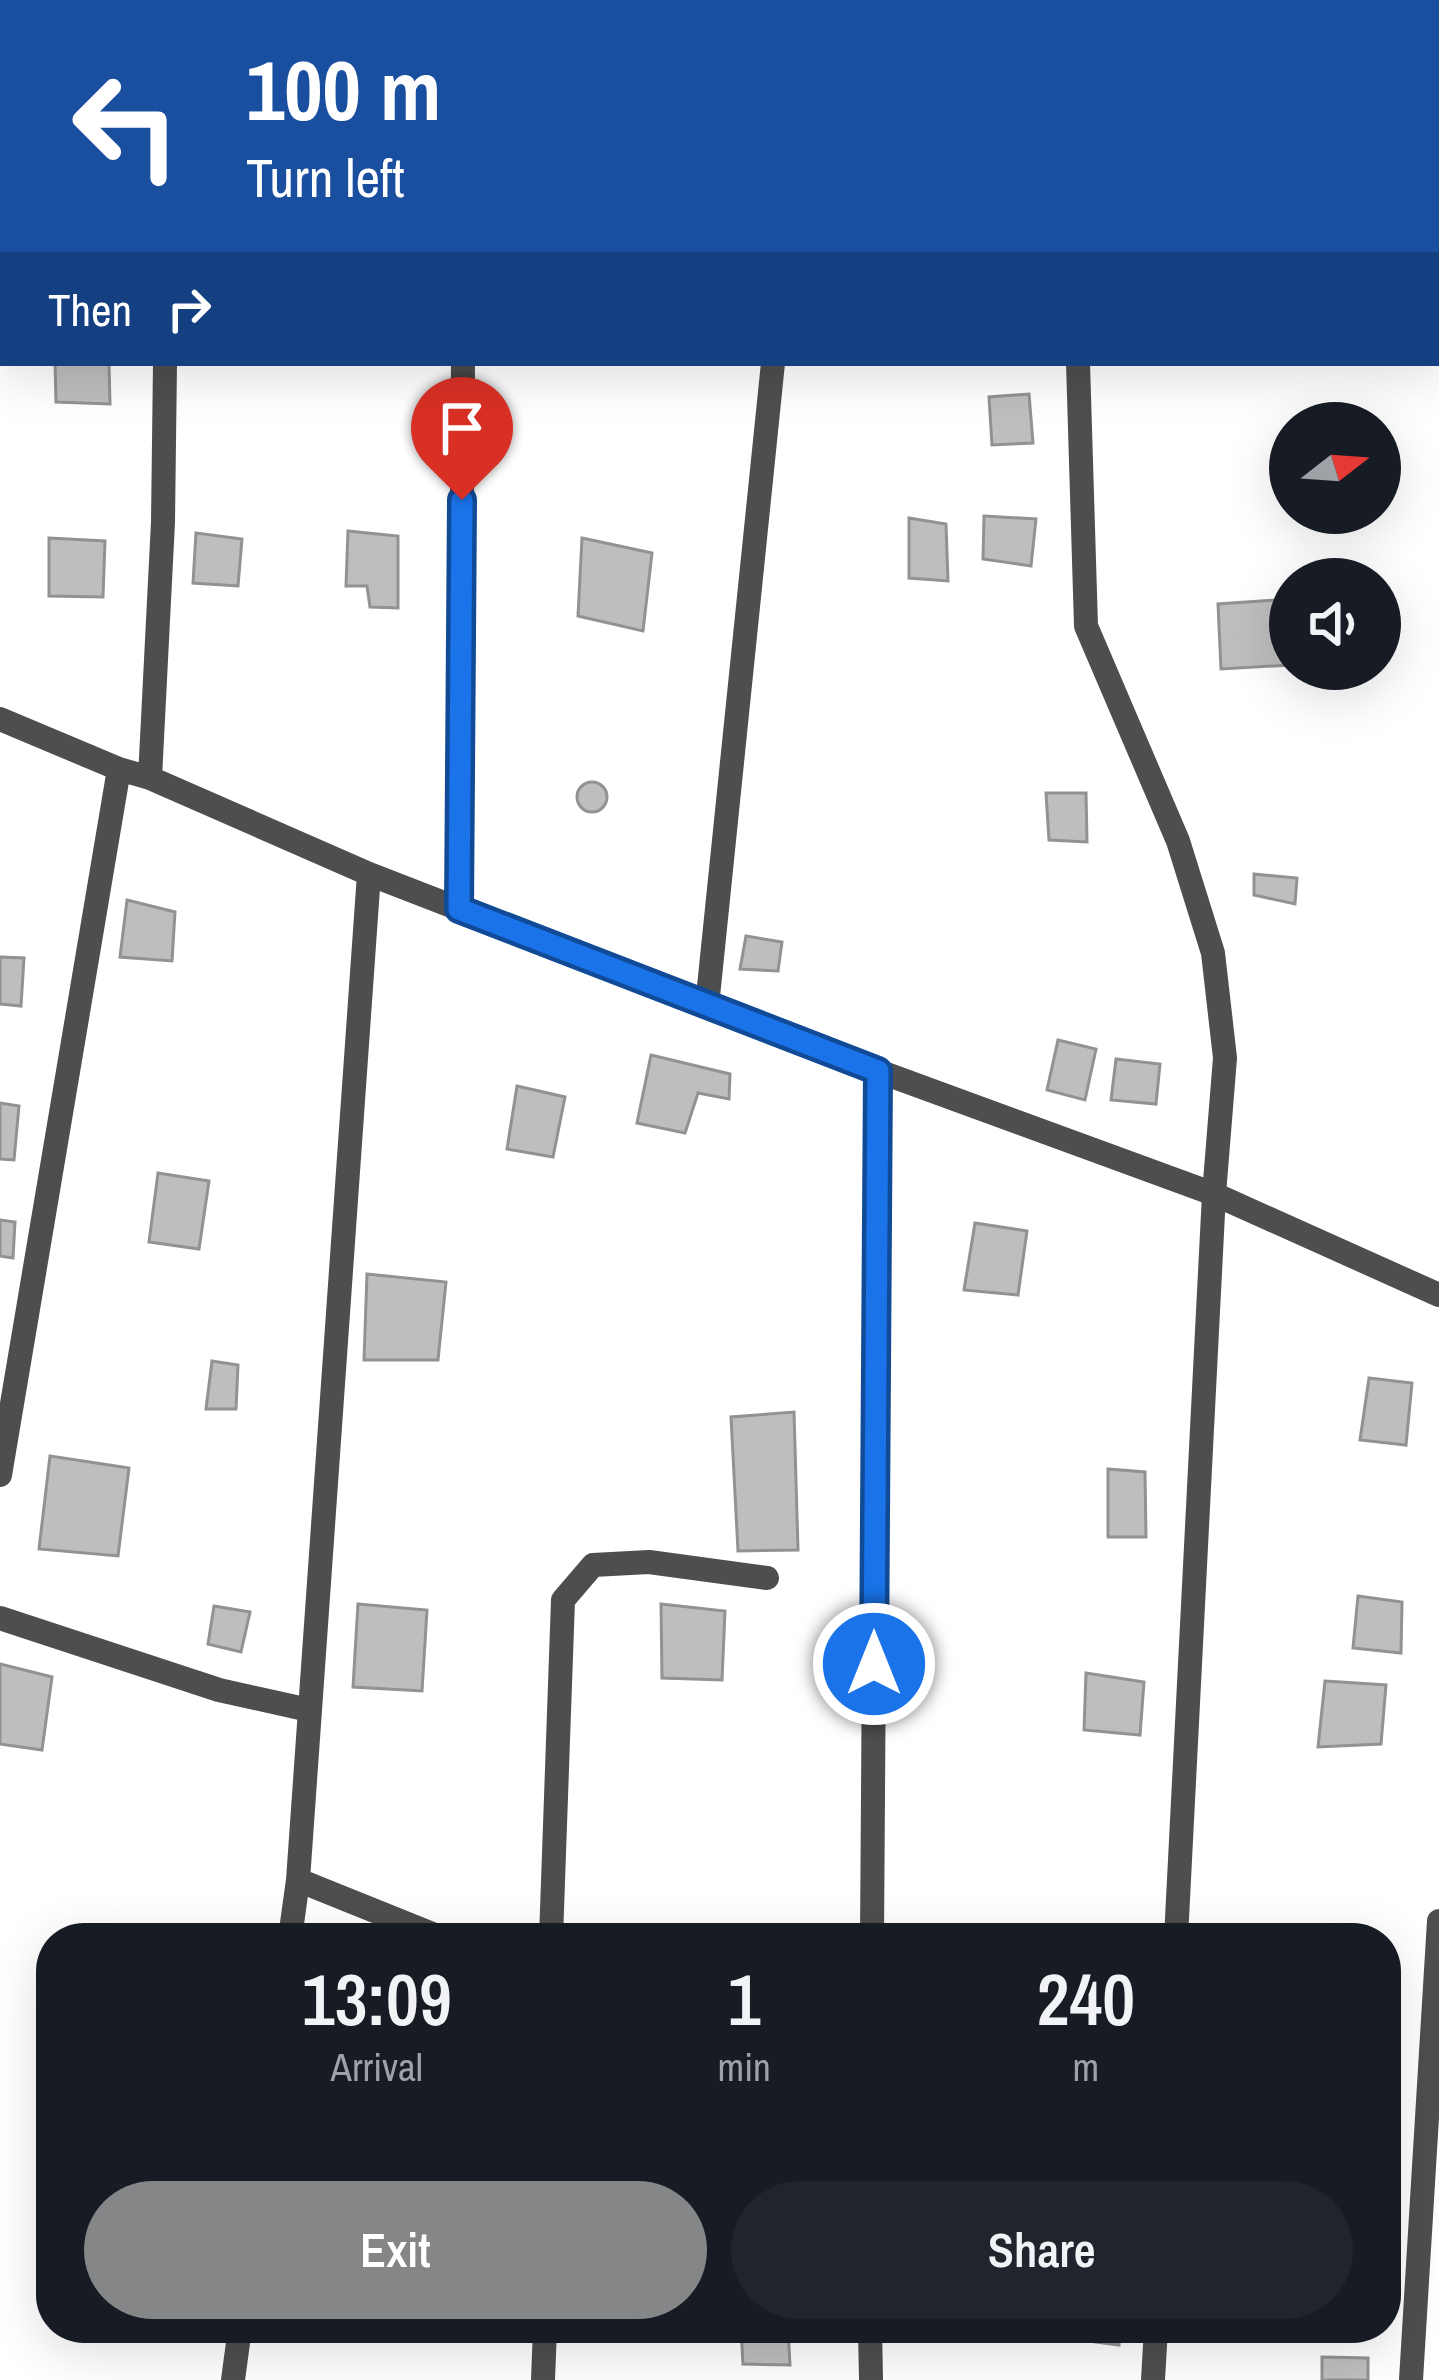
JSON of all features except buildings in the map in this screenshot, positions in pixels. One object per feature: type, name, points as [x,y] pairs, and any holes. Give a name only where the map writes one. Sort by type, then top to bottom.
[{"type":"street","points":[[149,778],[163,522],[165,366]]},
{"type":"street","points":[[459,909],[463,366]]},
{"type":"street","points":[[707,1006],[772,366]]},
{"type":"street","points":[[1078,366],[1086,626],[1178,841],[1214,953],[1225,1058],[1177,1923]]},
{"type":"street","points":[[0,719],[369,874],[878,1071],[1214,1194],[1439,1294]]},
{"type":"street","points":[[0,1475],[118,769]]},
{"type":"street","points":[[292,1923],[369,874]]},
{"type":"street","points":[[872,1923],[878,1071]]},
{"type":"street","points":[[552,1923],[563,1600],[593,1565],[649,1562],[767,1578]]},
{"type":"street","points":[[0,1618],[219,1690],[309,1710]]},
{"type":"street","points":[[298,1880],[405,1923]]},
{"type":"street","points":[[1411,2380],[1439,1921]]},
{"type":"street","points":[[233,2380],[238,2343]]},
{"type":"street","points":[[543,2380],[544,2343]]},
{"type":"street","points":[[870,2343],[871,2380]]},
{"type":"street","points":[[1153,2380],[1155,2343]]},
{"type":"route","points":[[462,500],[459,909],[878,1071],[874,1664]]}]
